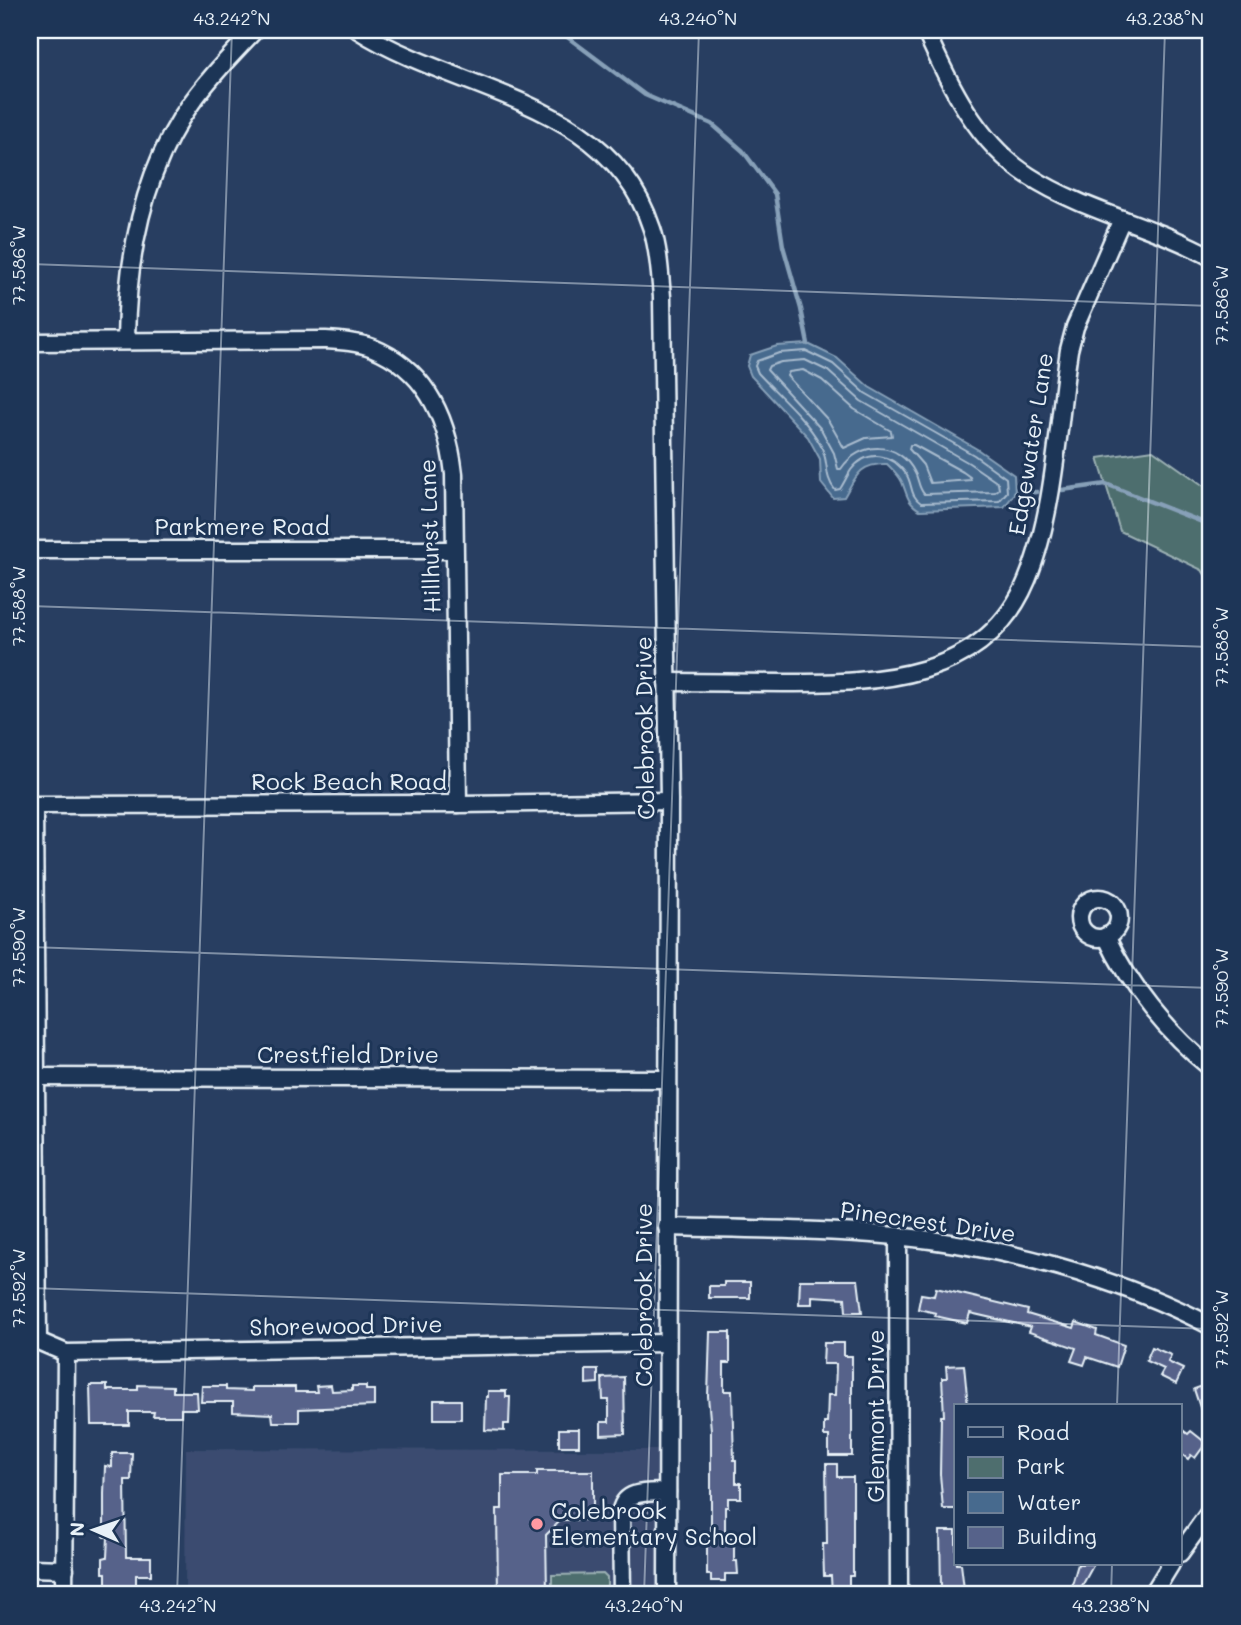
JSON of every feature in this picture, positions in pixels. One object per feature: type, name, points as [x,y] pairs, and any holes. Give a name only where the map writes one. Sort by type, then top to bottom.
[{"type":"street","points":[[126,340],[130,267],[149,186],[166,146],[190,104],[216,71],[255,30]]},
{"type":"street","name":"Colebrook Drive","points":[[358,30],[398,53],[483,86],[569,125],[603,151],[632,187],[653,230],[662,297],[669,801],[666,1079],[667,1595]]},
{"type":"street","points":[[925,30],[960,101],[974,123],[1011,163],[1052,189],[1211,257]]},
{"type":"street","name":"Edgewater Lane","points":[[667,682],[835,683],[897,678],[946,661],[990,634],[1012,607],[1027,580],[1047,507],[1069,350],[1075,327],[1122,219]]},
{"type":"street","name":"Hillhurst Lane","points":[[30,342],[325,340],[374,348],[413,374],[428,392],[442,418],[450,444],[454,474],[458,804]]},
{"type":"street","name":"Parkmere Road","points":[[30,550],[454,550]]},
{"type":"street","name":"Rock Beach Road","points":[[32,804],[669,801]]},
{"type":"street","points":[[32,804],[34,1341]]},
{"type":"street","points":[[1106,936],[1137,989],[1158,1015],[1211,1068]]},
{"type":"street","name":"Crestfield Drive","points":[[33,1077],[666,1079]]},
{"type":"street","name":"Pinecrest Drive","points":[[667,1227],[898,1236],[1010,1255],[1075,1272],[1134,1293],[1211,1326]]},
{"type":"street","name":"Glenmont Drive","points":[[898,1236],[899,1595]]},
{"type":"street","name":"Shorewood Drive","points":[[34,1341],[66,1353],[666,1343]]},
{"type":"street","points":[[64,1595],[66,1353]]},
{"type":"street","points":[[622,1595],[623,1502],[634,1494],[667,1492]]},
{"type":"street","points":[[1182,1550],[1211,1510]]},
{"type":"street","points":[[1152,1595],[1170,1566]]},
{"type":"street","points":[[30,1568],[65,1569]]},
{"type":"shaded area","points":[[186,1449],[659,1450],[659,1595],[185,1595]]},
{"type":"green space","points":[[1153,450],[1211,491],[1211,584],[1202,570],[1120,531],[1098,458]]},
{"type":"green space","points":[[603,1574],[607,1578],[607,1595],[552,1595],[552,1575]]},
{"type":"water","points":[[808,344],[837,358],[869,387],[977,449],[1014,475],[1015,493],[1004,507],[920,510],[910,501],[901,479],[895,472],[887,464],[878,464],[860,472],[844,497],[833,498],[821,483],[820,459],[808,437],[751,376],[747,366],[750,355],[777,346]]},
{"type":"building","points":[[800,1280],[858,1280],[862,1312],[846,1312],[845,1298],[812,1296],[812,1304],[799,1304]]},
{"type":"building","points":[[724,1282],[750,1282],[750,1298],[709,1298],[709,1286],[724,1286]]},
{"type":"building","points":[[936,1288],[1028,1310],[1027,1314],[1074,1328],[1076,1322],[1097,1330],[1096,1335],[1124,1345],[1117,1367],[1087,1357],[1084,1365],[1071,1361],[1076,1348],[1029,1332],[1031,1327],[970,1313],[967,1323],[918,1309],[921,1294],[934,1296]]},
{"type":"building","points":[[710,1332],[730,1332],[730,1363],[724,1363],[724,1391],[732,1391],[736,1483],[741,1483],[741,1498],[728,1498],[728,1507],[725,1507],[725,1531],[727,1539],[734,1539],[734,1561],[737,1561],[738,1574],[725,1574],[725,1581],[711,1581],[711,1575],[707,1575],[707,1540],[711,1540],[711,1430],[708,1396]]},
{"type":"building","points":[[824,1343],[844,1343],[844,1356],[852,1356],[852,1456],[829,1456],[829,1436],[824,1436],[828,1395],[835,1395],[836,1364],[823,1364]]},
{"type":"building","points":[[1152,1347],[1171,1355],[1168,1362],[1183,1369],[1176,1384],[1160,1376],[1164,1369],[1146,1361]]},
{"type":"building","points":[[964,1365],[968,1404],[954,1404],[954,1509],[943,1509],[940,1474],[941,1416],[944,1416],[942,1378],[947,1378],[946,1366]]},
{"type":"building","points":[[586,1370],[598,1370],[598,1383],[586,1384]]},
{"type":"building","points":[[624,1377],[625,1434],[601,1435],[601,1422],[609,1422],[609,1400],[603,1400],[602,1378]]},
{"type":"building","points":[[1211,1383],[1211,1435],[1209,1435],[1194,1389]]},
{"type":"building","points":[[90,1385],[107,1385],[107,1390],[138,1390],[138,1385],[173,1386],[173,1392],[197,1392],[198,1409],[181,1409],[181,1416],[153,1416],[154,1412],[129,1412],[129,1425],[91,1425]]},
{"type":"building","points":[[331,1385],[332,1391],[366,1386],[366,1390],[374,1390],[374,1406],[299,1409],[299,1422],[273,1422],[272,1414],[233,1412],[233,1402],[201,1402],[202,1386],[226,1386],[226,1390],[252,1391],[252,1387],[295,1387],[295,1392],[317,1392],[316,1386]]},
{"type":"building","points":[[488,1391],[506,1391],[506,1397],[510,1397],[509,1424],[504,1424],[504,1431],[485,1430]]},
{"type":"building","points":[[434,1400],[461,1400],[461,1419],[434,1419]]},
{"type":"building","points":[[559,1429],[579,1429],[579,1446],[559,1446]]},
{"type":"building","points":[[1182,1430],[1188,1434],[1191,1431],[1206,1443],[1195,1458],[1191,1455],[1188,1459],[1182,1454]]},
{"type":"building","points":[[112,1453],[132,1453],[131,1480],[125,1480],[126,1557],[151,1557],[151,1575],[136,1575],[136,1595],[106,1595],[106,1573],[103,1573],[108,1537],[104,1537],[105,1466],[112,1467]]},
{"type":"building","points":[[826,1464],[837,1464],[837,1477],[853,1477],[853,1576],[849,1576],[849,1595],[832,1595],[831,1576],[824,1576],[823,1544],[827,1544]]},
{"type":"building","points":[[537,1471],[593,1471],[593,1520],[561,1520],[546,1535],[547,1593],[498,1594],[497,1509],[502,1509],[502,1475],[537,1475]]},
{"type":"building","points":[[940,1531],[954,1531],[954,1566],[961,1566],[964,1589],[941,1589]]},
{"type":"building","points":[[1077,1566],[1093,1566],[1077,1595],[1069,1595]]},
{"type":"waterway","points":[[558,30],[645,95],[712,124],[743,151],[775,194],[783,246],[808,344]]},
{"type":"waterway","points":[[1062,490],[1106,484],[1207,524],[1211,531]]},
{"type":"waterway","points":[[1015,493],[1037,492]]},
{"type":"place","name":"Colebrook Elementary School","points":[[537,1524]]}]
